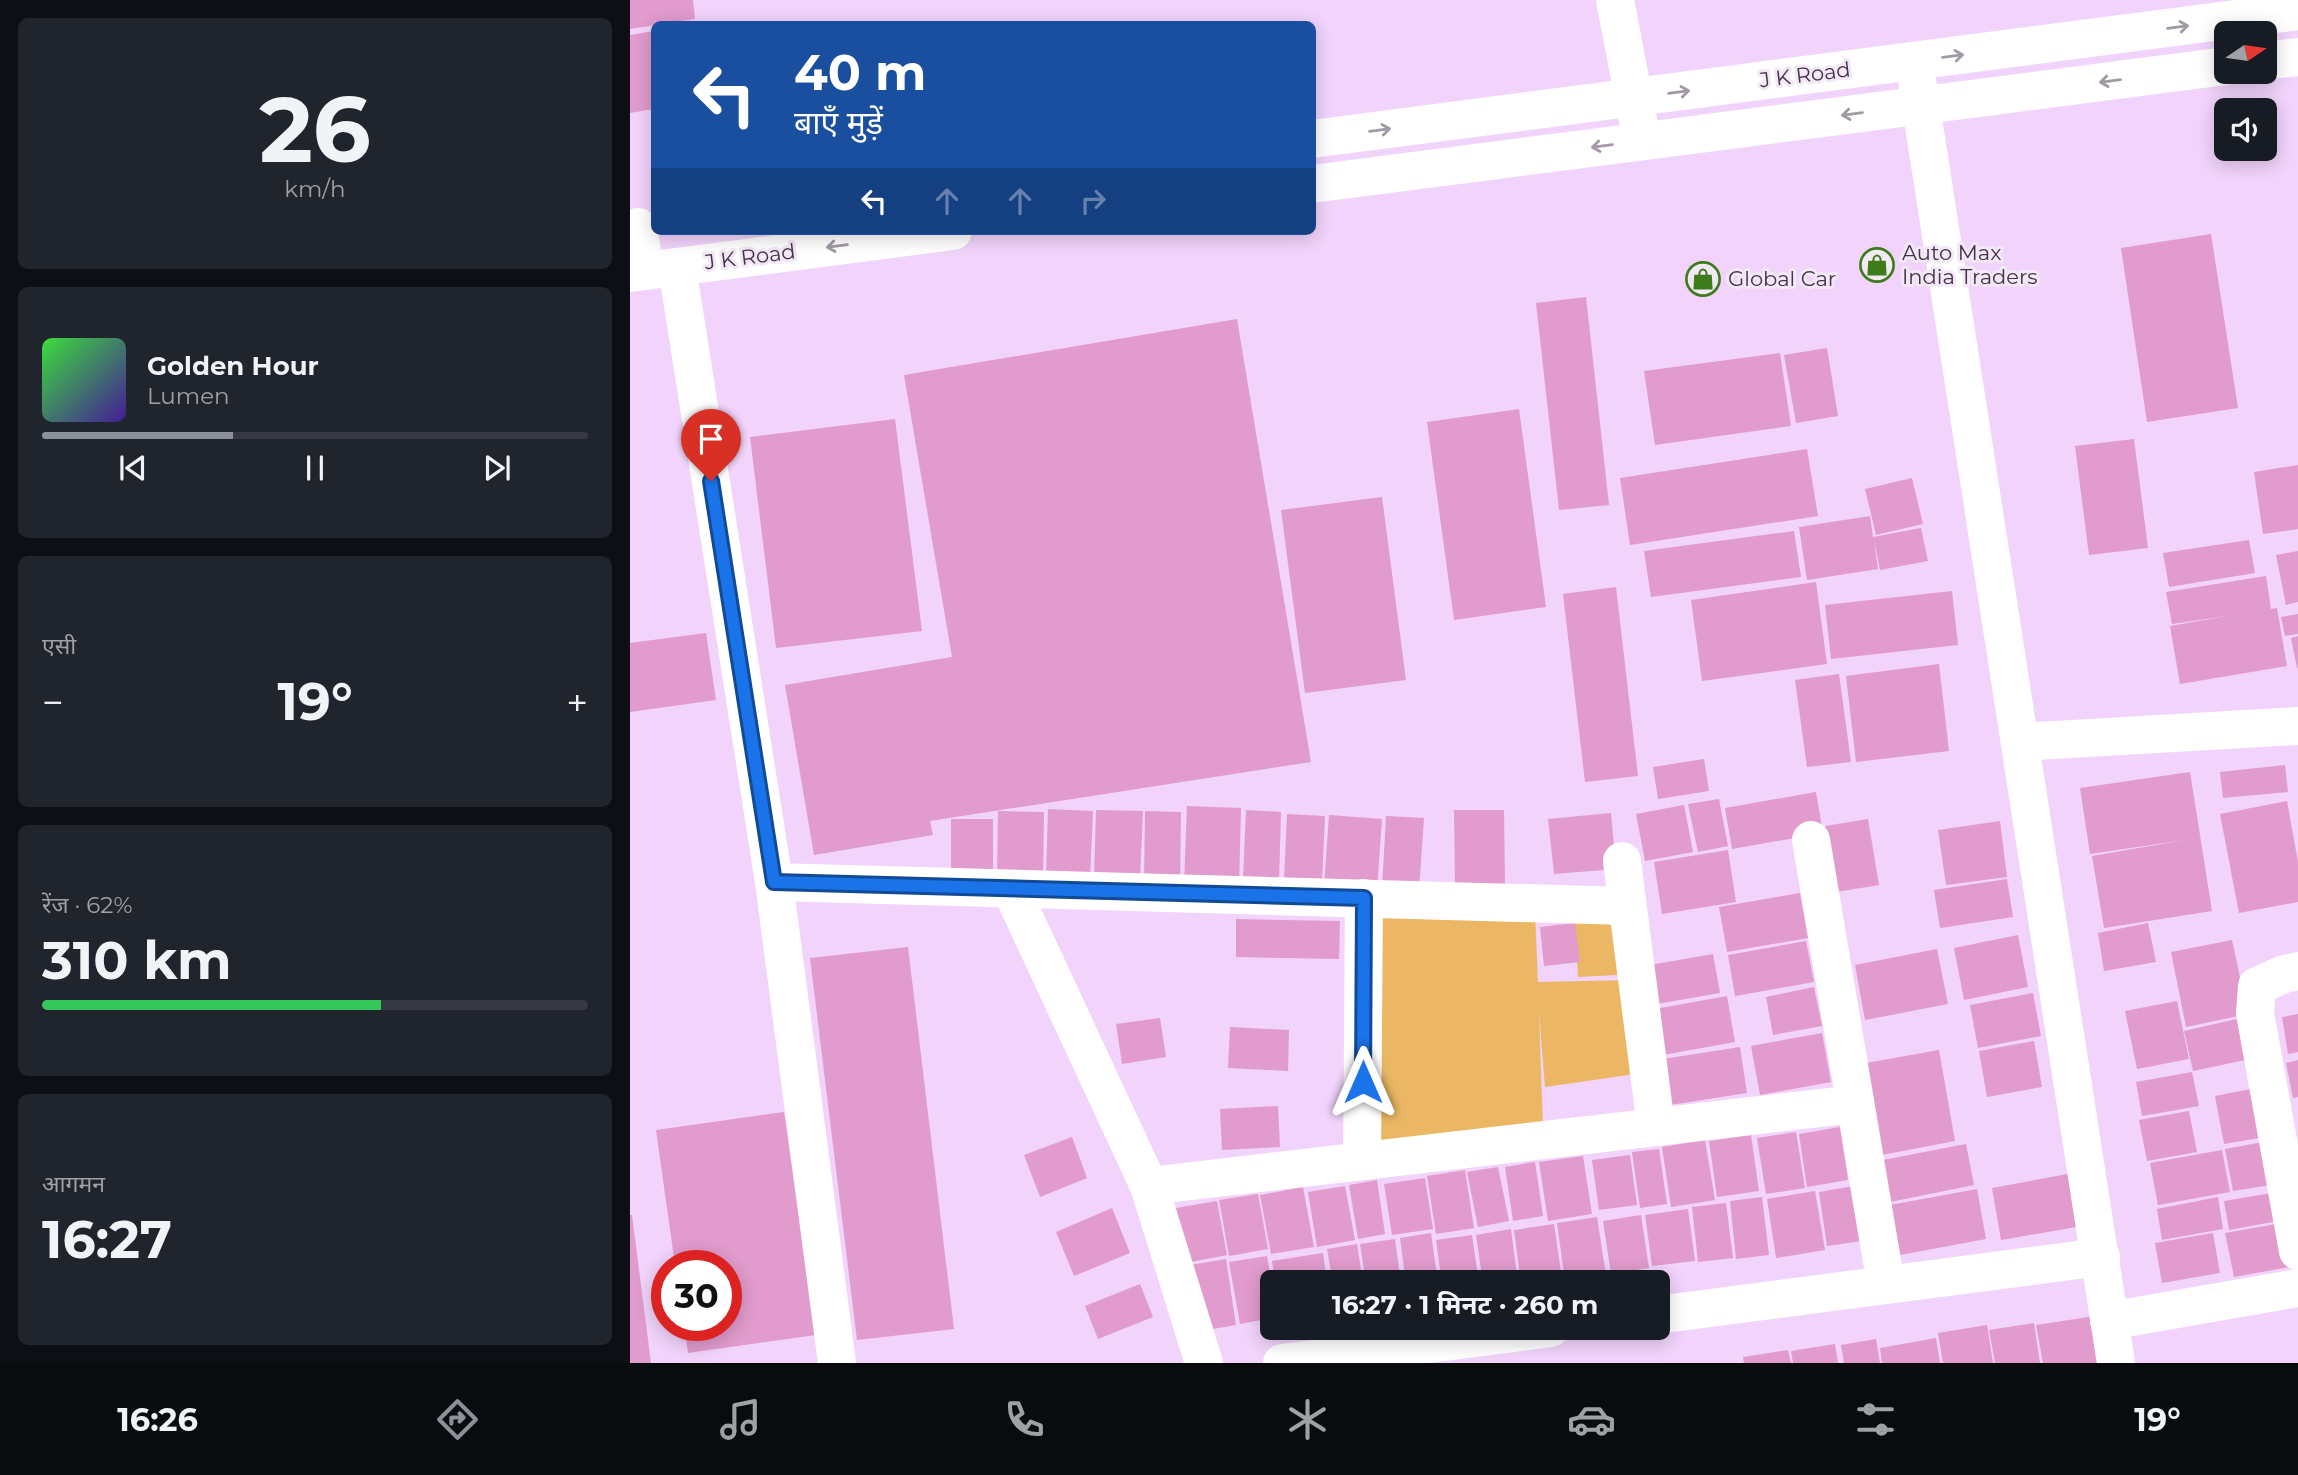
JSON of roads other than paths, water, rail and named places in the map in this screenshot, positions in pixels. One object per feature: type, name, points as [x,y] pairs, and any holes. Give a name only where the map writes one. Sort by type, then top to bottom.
[{"type":"street","points":[[1615,0],[1642,141]]},
{"type":"street","name":"J K Road","points":[[1316,138],[2298,11]]},
{"type":"street","points":[[2277,59],[2298,57]]},
{"type":"street","points":[[1914,61],[2116,1363]]},
{"type":"street","points":[[1316,183],[2214,68]]},
{"type":"street","points":[[641,227],[774,882],[837,1363]]},
{"type":"street","name":"J K Road","points":[[651,270],[922,235]]},
{"type":"street","points":[[2020,742],[2298,726]]},
{"type":"street","points":[[1811,840],[1886,1285]]},
{"type":"street","points":[[1622,861],[1656,1127]]},
{"type":"street","points":[[774,882],[1628,905]]},
{"type":"street","points":[[1011,889],[1149,1186],[1204,1363]]},
{"type":"street","points":[[1362,1161],[1364,898]]},
{"type":"street","points":[[2298,971],[2257,986],[2255,1013],[2298,1251]]},
{"type":"street","points":[[1149,1186],[1855,1104]]},
{"type":"street","points":[[1670,1313],[2101,1257]]},
{"type":"street","points":[[2109,1321],[2298,1287]]},
{"type":"street","points":[[1282,1363],[1399,1356],[1486,1340]]},
{"type":"place","name":"Auto Max India Traders","points":[[1877,265]]},
{"type":"place","name":"Global Car","points":[[1703,279]]}]
